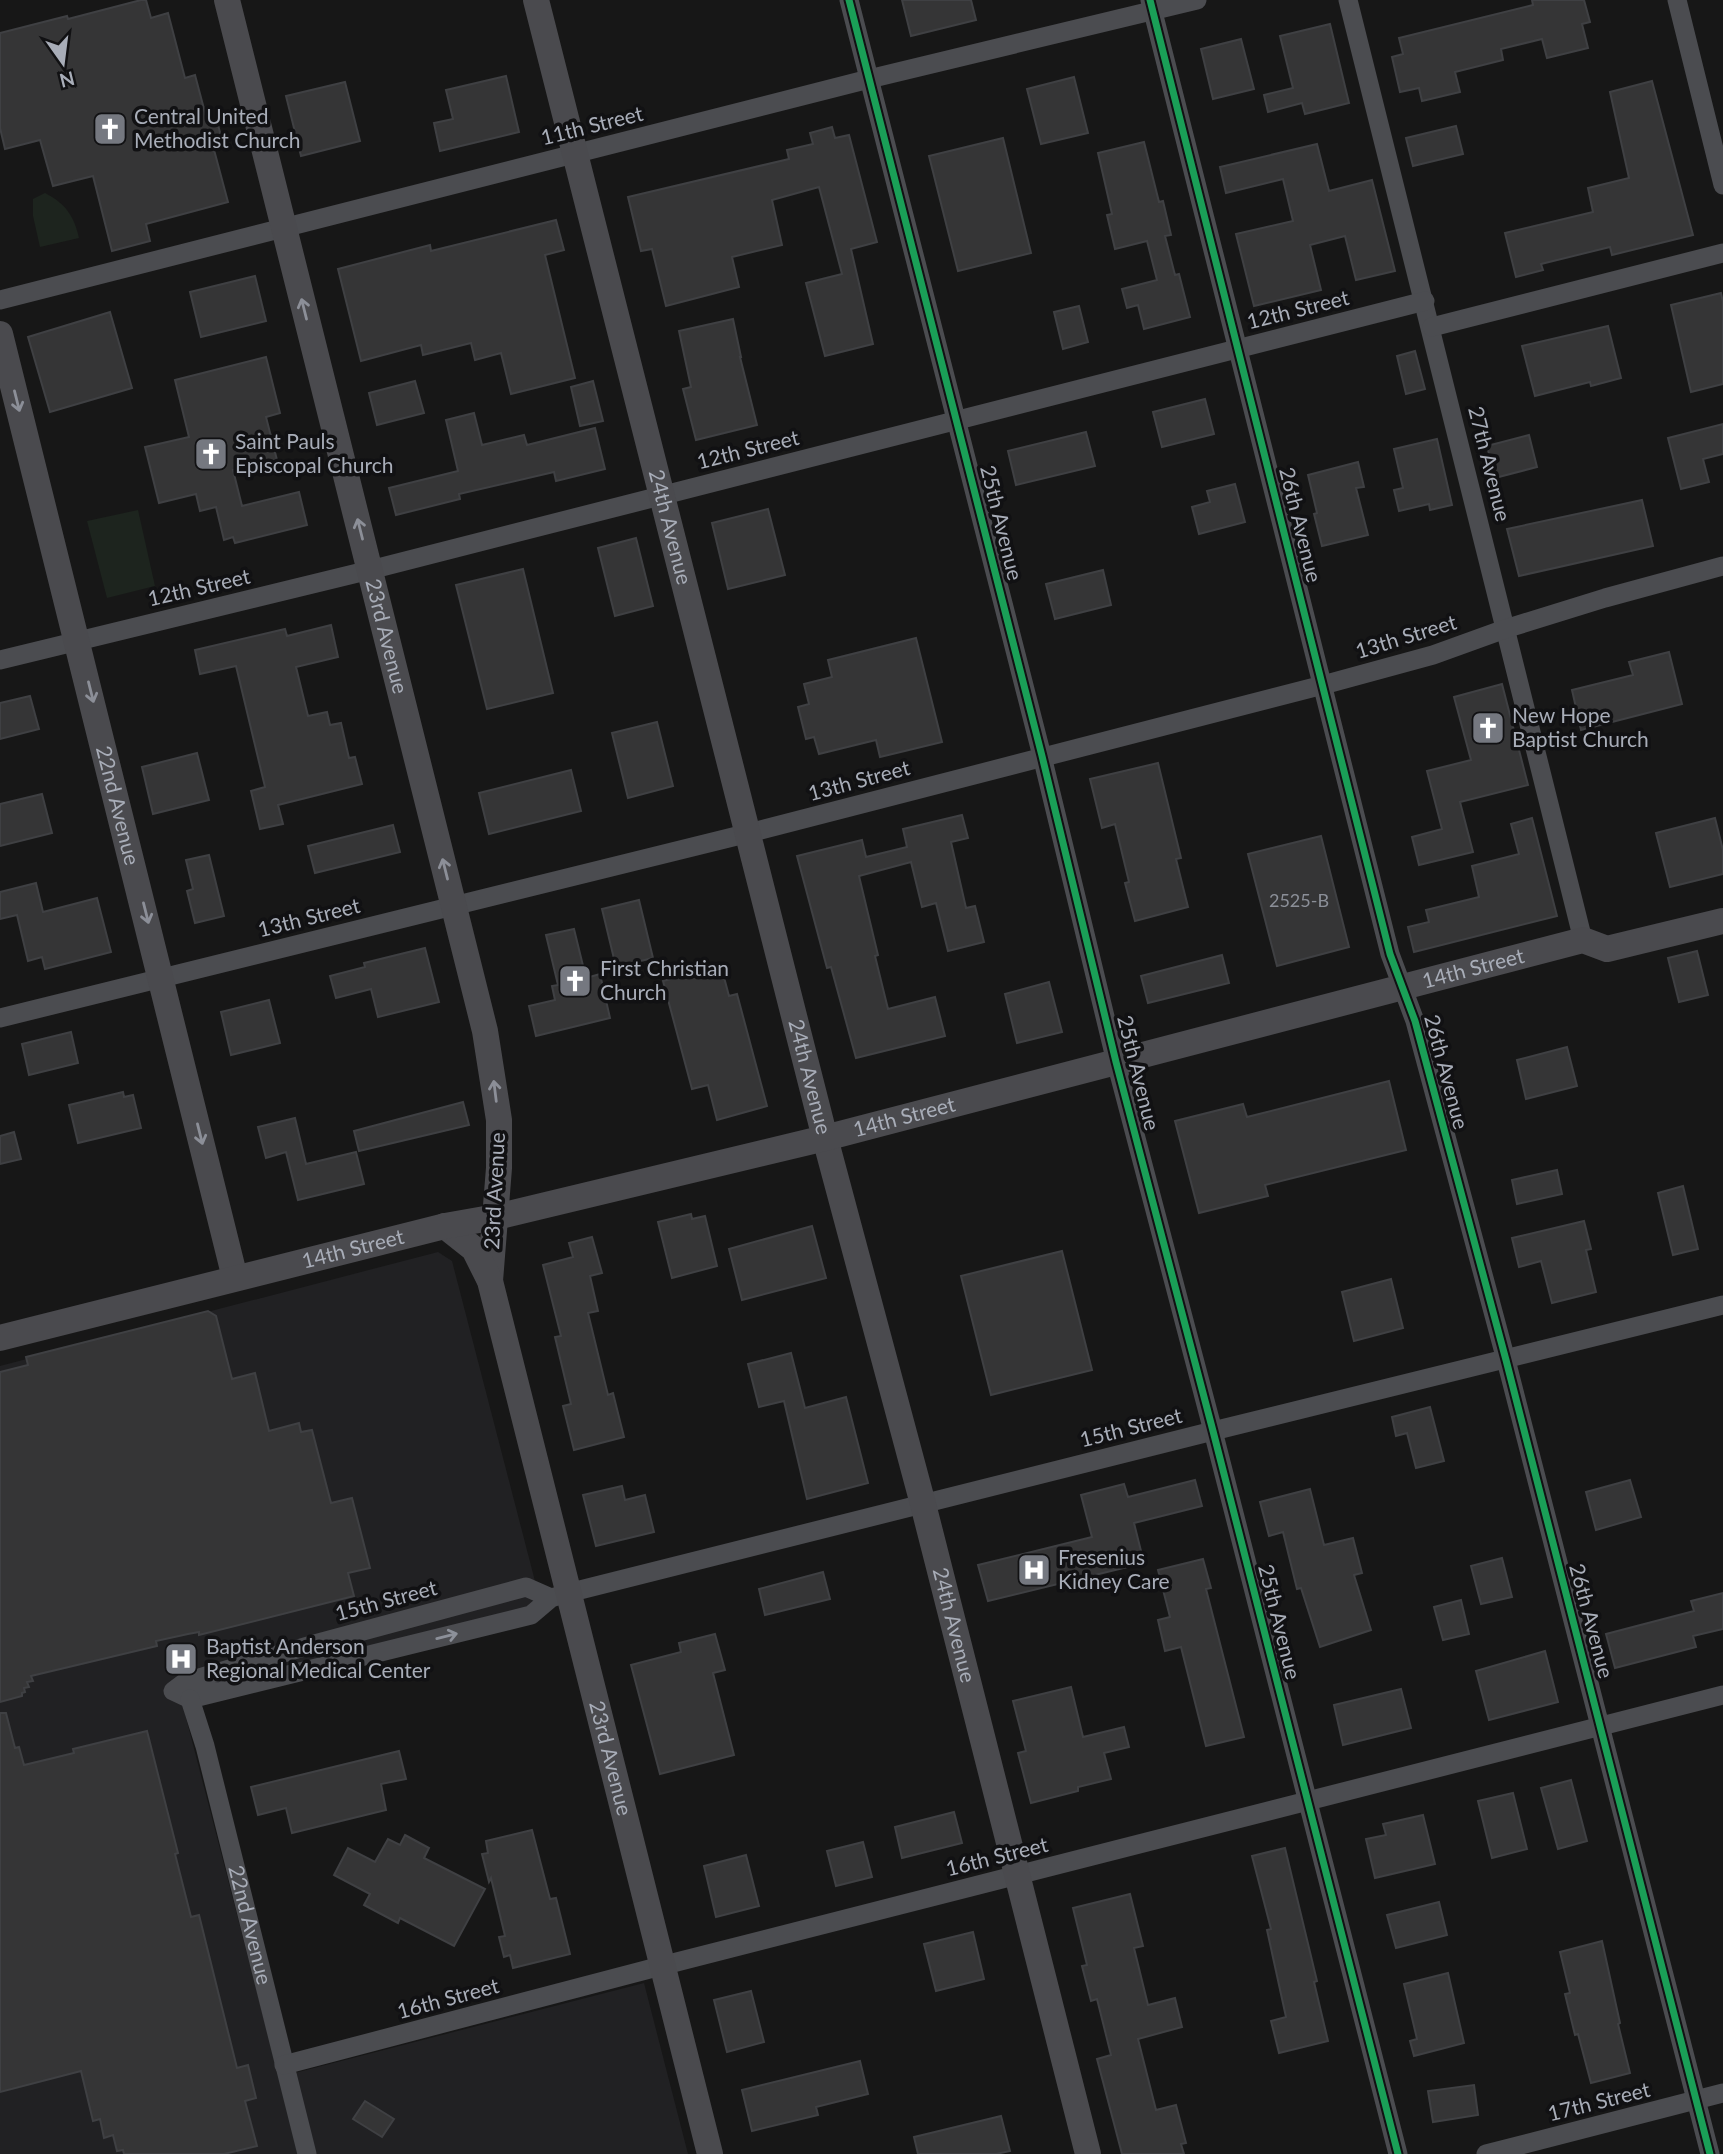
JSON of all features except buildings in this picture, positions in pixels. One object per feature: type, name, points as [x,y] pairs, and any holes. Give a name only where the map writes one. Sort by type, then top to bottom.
[{"type":"main road","name":"23rd Avenue","points":[[227,0],[485,1031],[499,1120],[499,1168],[490,1281]]},
{"type":"main road","name":"24th Avenue","points":[[536,0],[825,1138],[923,1504],[1088,2154]]},
{"type":"main road","name":"22nd Avenue","points":[[0,334],[235,1278]]},
{"type":"main road","name":"14th Street","points":[[0,1338],[445,1226],[495,1217],[825,1138],[1583,940],[1607,949],[1723,921]]},
{"type":"main road","name":"23rd Avenue","points":[[445,1226],[474,1249],[490,1281],[560,1596],[710,2154]]},
{"type":"street","name":"25th Avenue","points":[[849,0],[1042,756],[1116,1062],[1398,2154]]},
{"type":"street","name":"11th Street","points":[[0,300],[1152,6],[1197,0]]},
{"type":"street","name":"27th Avenue","points":[[1348,0],[1432,327],[1583,940]]},
{"type":"street","points":[[1677,0],[1723,185]]},
{"type":"street","name":"26th Avenue","points":[[1152,6],[1391,954],[1415,1021],[1506,1360],[1710,2154]]},
{"type":"street","points":[[1432,327],[1723,253]]},
{"type":"street","name":"12th Street","points":[[0,660],[370,570],[1425,301]]},
{"type":"street","name":"13th Street","points":[[0,1018],[749,833],[1323,685],[1433,655],[1605,598],[1723,566]]},
{"type":"street","name":"15th Street","points":[[560,1596],[526,1587],[185,1682],[181,1695],[531,1615],[560,1596],[1213,1431],[1723,1306]]},
{"type":"street","name":"22nd Avenue","points":[[181,1695],[205,1745],[307,2154]]},
{"type":"street","name":"16th Street","points":[[284,2065],[1306,1800],[1723,1695]]},
{"type":"street","name":"17th Street","points":[[1486,2154],[1723,2093]]},
{"type":"shaded area","points":[[45,193],[68,211],[79,238],[40,247],[33,216],[33,199]]},
{"type":"shaded area","points":[[138,510],[155,586],[107,598],[87,521]]},
{"type":"shaded area","name":"Baptist Anderson Regional Medical Center","points":[[438,1252],[452,1261],[543,1612],[183,1706],[279,2077],[644,1983],[688,2154],[0,2154],[0,1366]]},
{"type":"cycle path","points":[[849,0],[1042,756],[1116,1062],[1398,2154]]},
{"type":"cycle path","points":[[1150,0],[1390,954],[1415,1021],[1506,1360],[1710,2154]]},
{"type":"place","name":"Central United Methodist Church","points":[[110,129]]},
{"type":"place","name":"Saint Pauls Episcopal Church","points":[[211,454]]},
{"type":"place","name":"New Hope Baptist Church","points":[[1488,728]]},
{"type":"place","name":"First Christian Church","points":[[575,981]]},
{"type":"place","name":"Fresenius Kidney Care","points":[[1034,1570]]},
{"type":"place","name":"Baptist Anderson Regional Medical Center","points":[[181,1659]]}]
